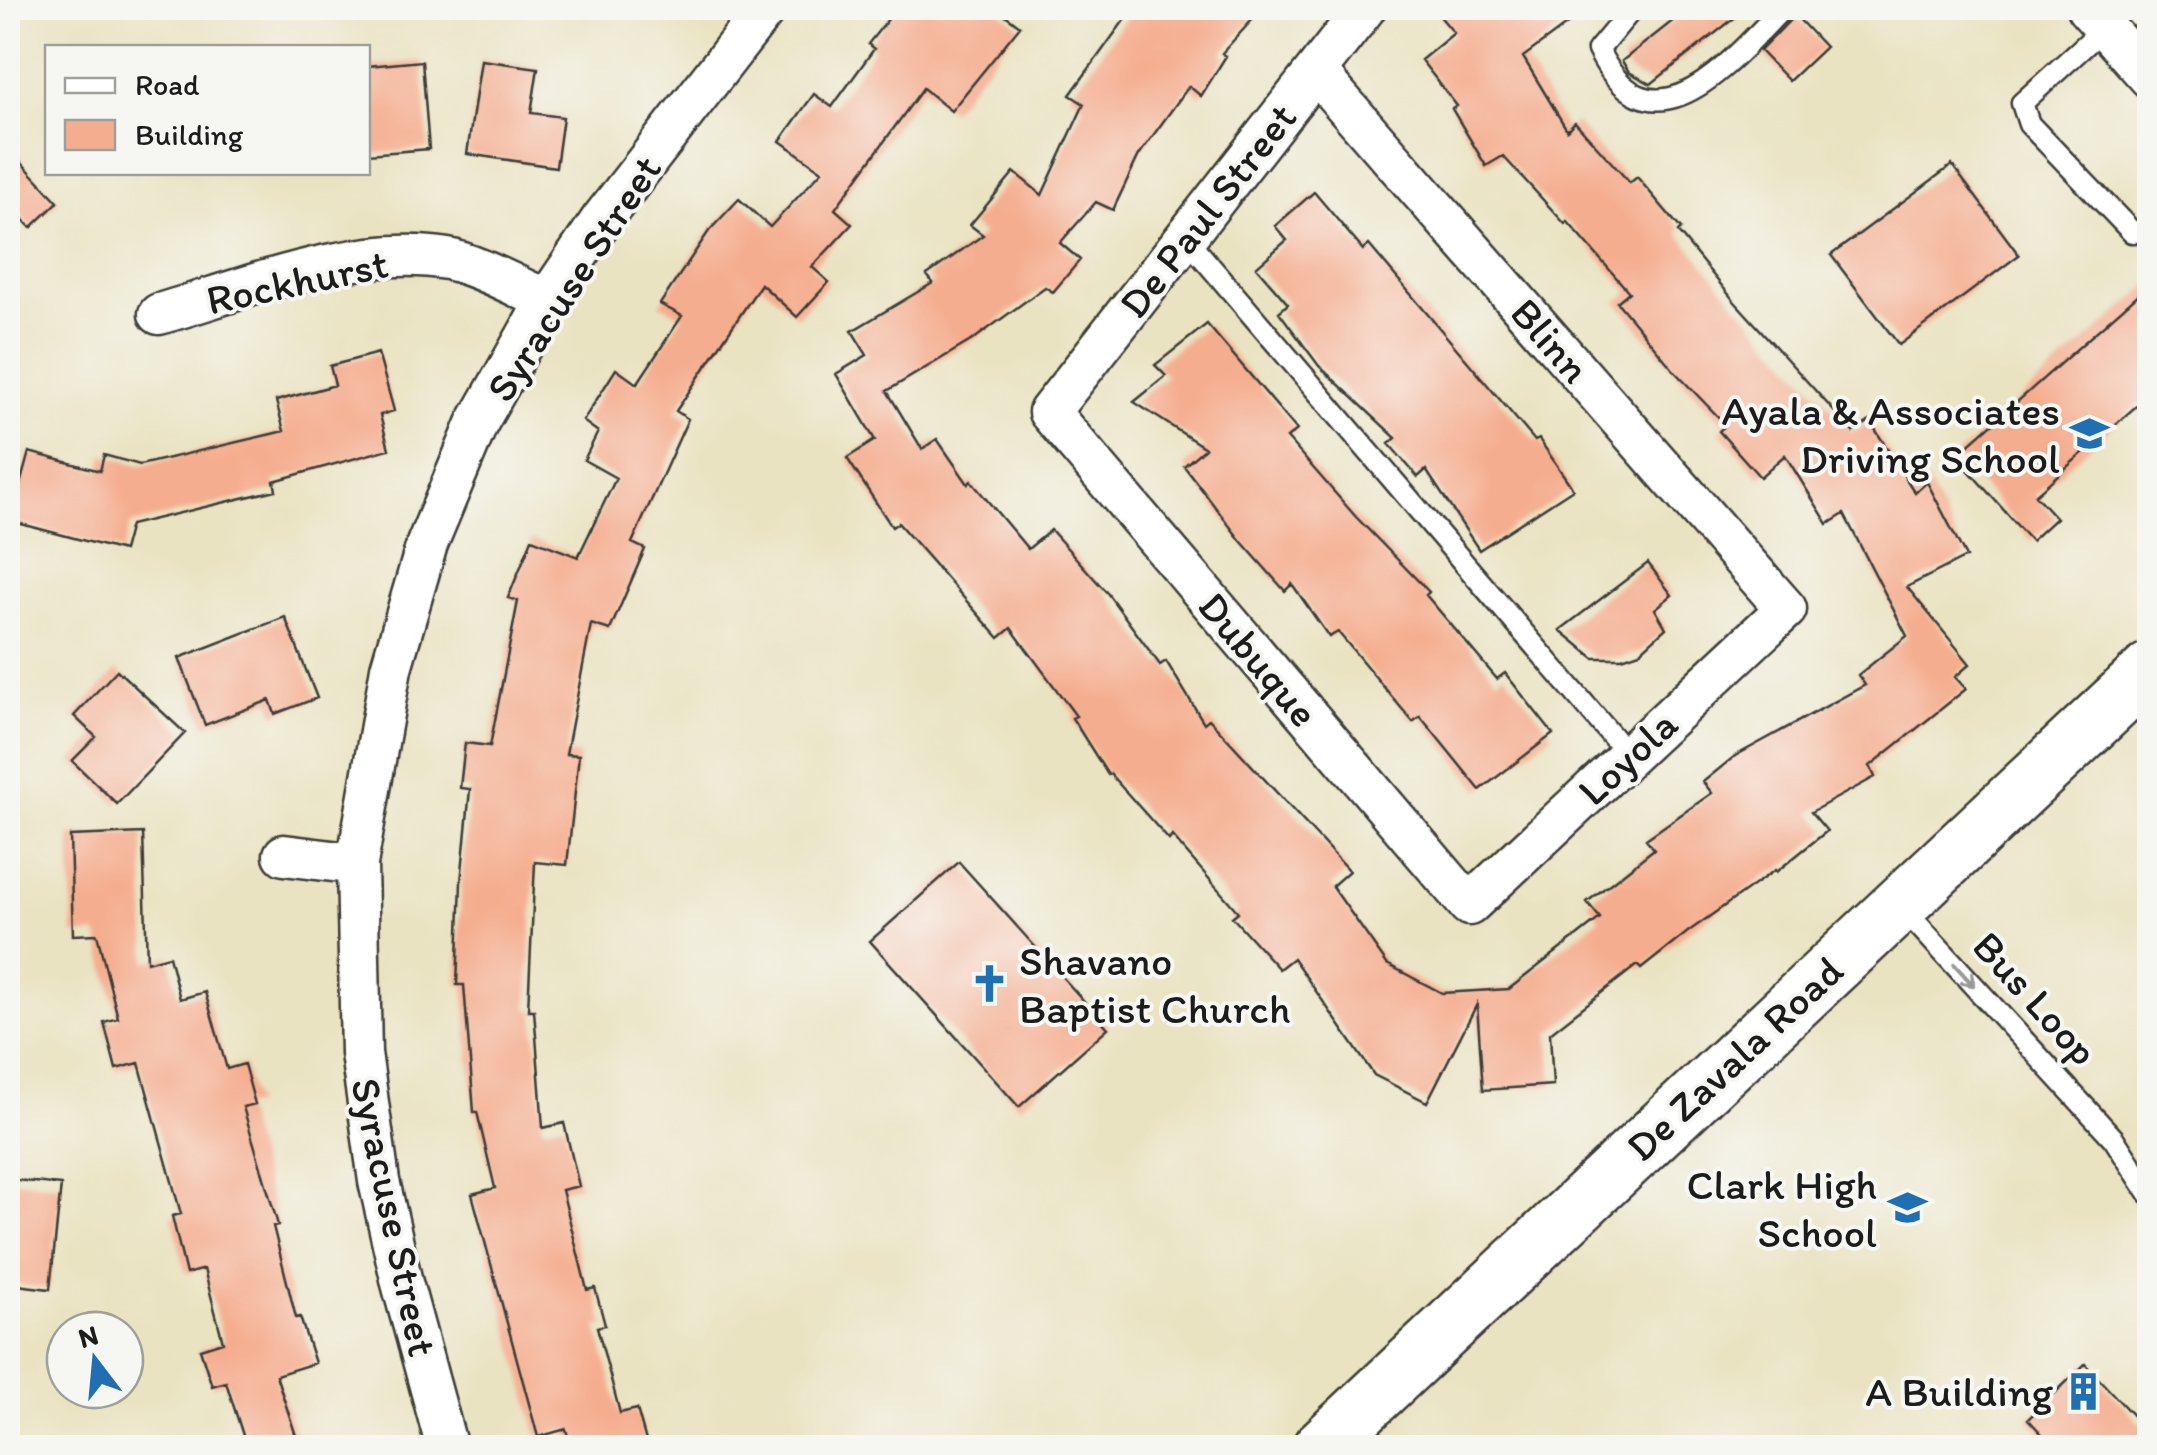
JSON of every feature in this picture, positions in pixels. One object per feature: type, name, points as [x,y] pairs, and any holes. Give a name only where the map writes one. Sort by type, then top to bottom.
[{"type":"main road","name":"De Zavala Road","points":[[1320,1448],[2150,670]]},
{"type":"street","name":"Syracuse Street","points":[[447,1448],[378,1181],[361,1053],[357,864],[391,668],[428,544],[477,424],[547,300],[602,219],[766,8]]},
{"type":"street","name":"De Paul Street","points":[[1049,412],[1365,8]]},
{"type":"street","points":[[2096,18],[2150,78]]},
{"type":"street","name":"Blinn","points":[[1316,72],[1786,608]]},
{"type":"street","name":"Rockhurst","points":[[159,314],[317,269],[384,256],[449,259],[547,300]]},
{"type":"street","name":"Dubuque","points":[[1049,412],[1469,906]]},
{"type":"street","name":"Loyola","points":[[1469,906],[1786,608]]},
{"type":"street","points":[[284,856],[357,864]]},
{"type":"lane","points":[[1633,8],[1598,50],[1610,74],[1632,96],[1668,101],[1714,77],[1783,8]]},
{"type":"lane","points":[[2096,18],[2022,103],[2029,124],[2132,232],[2150,231]]},
{"type":"lane","points":[[1186,238],[1628,756]]},
{"type":"lane","name":"Bus Loop","points":[[1898,903],[2114,1139],[2150,1195]]},
{"type":"building","points":[[897,8],[996,8],[1020,26],[951,111],[923,88],[835,209],[852,224],[812,267],[829,282],[797,317],[761,284],[676,411],[688,419],[632,543],[645,549],[610,630],[591,624],[566,754],[579,755],[567,865],[535,862],[528,1010],[534,1010],[543,1128],[564,1123],[579,1186],[562,1190],[587,1290],[595,1288],[605,1325],[597,1327],[620,1413],[637,1409],[648,1448],[571,1448],[566,1429],[538,1437],[472,1194],[495,1188],[474,1112],[464,985],[457,985],[470,789],[460,788],[465,743],[490,746],[518,601],[508,598],[532,539],[578,557],[616,478],[584,460],[598,432],[583,421],[616,369],[637,384],[682,316],[660,304],[709,231],[739,199],[770,227],[822,171],[780,141],[814,94],[832,107],[874,49],[868,44]]},
{"type":"building","points":[[1133,8],[1263,8],[1222,53],[1226,56],[1201,96],[1189,86],[1139,155],[1113,210],[1096,202],[1060,243],[1080,260],[1053,292],[1045,287],[974,339],[887,391],[922,449],[937,439],[968,484],[971,481],[1028,549],[1051,530],[1108,594],[1160,665],[1166,661],[1204,723],[1209,719],[1349,871],[1332,886],[1387,964],[1442,993],[1509,989],[1600,918],[1587,902],[1654,849],[1646,839],[1712,793],[1703,782],[1735,756],[1865,685],[1858,675],[1907,636],[1844,514],[1828,524],[1785,455],[1760,477],[1719,431],[1726,425],[1617,302],[1629,292],[1567,221],[1565,224],[1503,156],[1486,166],[1452,109],[1457,106],[1421,60],[1454,33],[1433,8],[1589,8],[1523,57],[1567,130],[1575,122],[1630,183],[1637,177],[1735,302],[1853,432],[1870,421],[1915,493],[1927,482],[1966,557],[1907,587],[1970,664],[1955,677],[1966,689],[1870,766],[1875,777],[1811,812],[1827,831],[1641,969],[1637,965],[1550,1033],[1553,1085],[1483,1090],[1477,1004],[1427,1102],[1374,1075],[1293,958],[1279,969],[1232,917],[1238,912],[1172,836],[1169,840],[1108,775],[1072,718],[1076,716],[1011,628],[999,638],[898,523],[892,527],[847,458],[875,440],[836,374],[867,355],[852,331],[933,283],[927,275],[983,235],[970,225],[1014,172],[1042,195],[1084,104],[1070,95]]},
{"type":"building","points":[[1689,8],[1747,8],[1651,84],[1629,72],[1622,61]]},
{"type":"building","points":[[1795,15],[1825,47],[1789,81],[1760,51]]},
{"type":"building","points":[[481,60],[538,68],[531,113],[563,117],[556,167],[467,154]]},
{"type":"building","points":[[422,61],[429,149],[370,154],[370,66]]},
{"type":"building","points":[[8,148],[58,202],[31,228],[8,204]]},
{"type":"building","points":[[1952,165],[2019,255],[1899,345],[1831,255]]},
{"type":"building","points":[[1314,192],[1363,250],[1369,245],[1535,441],[1539,439],[1573,489],[1479,550],[1426,470],[1418,477],[1389,444],[1396,438],[1319,366],[1279,312],[1288,304],[1256,267],[1287,240],[1275,226]]},
{"type":"building","points":[[2150,284],[2150,394],[2035,495],[2056,518],[2031,541],[1956,456]]},
{"type":"building","points":[[1207,324],[1297,430],[1287,438],[1429,592],[1426,595],[1497,679],[1505,673],[1553,734],[1480,790],[1420,716],[1413,722],[1338,632],[1329,637],[1292,584],[1285,591],[1241,541],[1184,466],[1205,448],[1134,402],[1166,376],[1155,365]]},
{"type":"building","points":[[378,353],[394,411],[380,415],[389,449],[274,481],[276,490],[130,525],[123,551],[10,521],[29,452],[100,471],[104,455],[140,465],[284,431],[276,401],[335,385],[330,366]]},
{"type":"building","points":[[1648,563],[1672,595],[1655,609],[1666,628],[1640,652],[1622,658],[1594,658],[1560,630]]},
{"type":"building","points":[[285,617],[317,698],[275,714],[270,700],[205,725],[179,658]]},
{"type":"building","points":[[117,670],[185,733],[117,804],[72,761],[96,737],[74,716]]},
{"type":"building","points":[[143,833],[147,962],[169,956],[180,999],[205,992],[227,1069],[244,1064],[255,1104],[243,1107],[278,1225],[273,1226],[296,1318],[300,1317],[315,1363],[276,1375],[300,1448],[247,1448],[226,1382],[212,1386],[200,1349],[223,1342],[204,1269],[186,1274],[172,1216],[181,1214],[139,1063],[116,1069],[104,1022],[118,1018],[97,934],[73,935],[70,836]]},
{"type":"building","name":"Shavano Baptist Church","points":[[959,862],[1108,1028],[1019,1107],[870,941]]},
{"type":"building","points":[[8,1179],[61,1185],[50,1289],[8,1284]]},
{"type":"building","name":"A Building","points":[[2085,1364],[2150,1434],[2150,1448],[2055,1448],[2028,1419]]},
{"type":"place","name":"Ayala & Associates Driving School","points":[[2090,434]]},
{"type":"place","name":"Shavano Baptist Church","points":[[989,984]]},
{"type":"place","name":"Clark High School","points":[[1907,1208]]},
{"type":"place","name":"A Building","points":[[2083,1391]]}]
